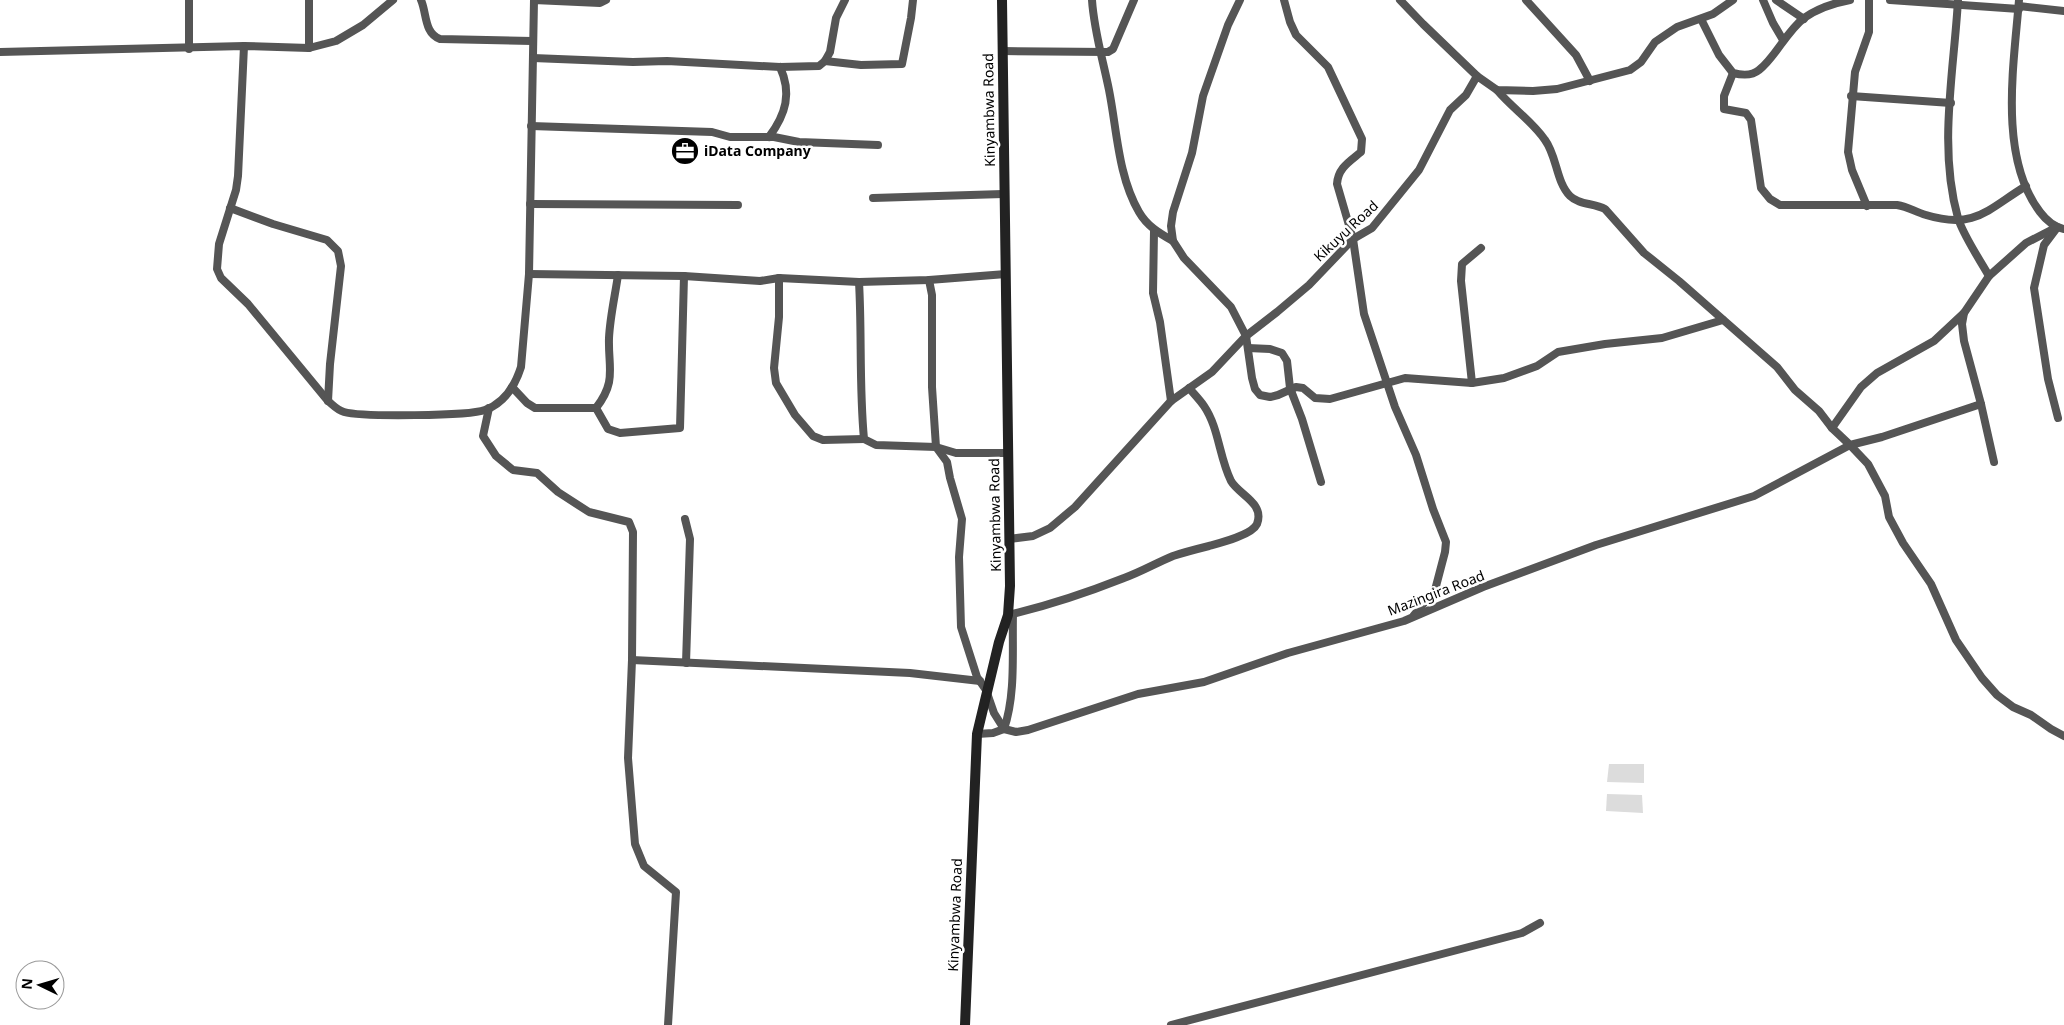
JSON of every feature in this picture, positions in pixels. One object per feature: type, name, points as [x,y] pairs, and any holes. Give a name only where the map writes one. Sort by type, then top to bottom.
[{"type":"street","points":[[189,0],[189,48]]},
{"type":"street","points":[[309,0],[309,48]]},
{"type":"street","points":[[0,52],[244,46],[309,48],[336,41],[363,25],[393,0]]},
{"type":"street","points":[[420,0],[428,28],[434,36],[440,39],[532,41]]},
{"type":"street","points":[[244,46],[238,176],[216,260],[221,278],[248,304],[328,401],[338,410],[355,414],[447,414],[476,412],[489,408],[506,396],[516,380],[521,367],[529,274],[534,0],[600,3],[606,0]]},
{"type":"street","points":[[533,58],[633,62],[667,61],[780,67],[819,66],[830,52],[836,18],[845,0]]},
{"type":"street","points":[[825,60],[861,65],[902,64],[913,0]]},
{"type":"street","name":"Kinyambwa Road","points":[[965,1025],[977,734],[986,690],[1010,614],[1006,274],[1003,194],[1002,0]]},
{"type":"street","points":[[1092,0],[1100,52],[1124,174],[1139,212],[1154,231],[1173,241],[1202,278],[1221,294],[1231,307],[1246,336],[1252,378],[1255,389],[1260,395],[1270,397],[1290,388],[1300,387],[1315,398],[1330,399],[1405,378],[1472,383],[1504,378],[1537,366],[1558,352],[1605,344],[1662,338],[1723,320]]},
{"type":"street","points":[[1002,51],[1108,52],[1113,49],[1134,0]]},
{"type":"street","points":[[1173,241],[1171,226],[1173,212],[1192,153],[1203,96],[1228,24],[1240,0]]},
{"type":"street","points":[[1284,0],[1296,35],[1328,67],[1362,139],[1361,152],[1341,168],[1337,184],[1353,239],[1364,314],[1387,383],[1416,455],[1433,509],[1446,542],[1446,552],[1435,590],[1414,615]]},
{"type":"street","points":[[1400,0],[1477,76],[1498,90],[1546,140],[1568,195],[1576,201],[1605,209],[1644,254],[1679,281],[1777,367],[1795,390],[1820,411],[1832,428],[1868,464],[1885,496],[1889,517],[1903,543],[1931,584],[1956,640],[1982,678],[2013,707],[2031,715],[2050,729],[2064,736]]},
{"type":"street","points":[[1526,0],[1576,55],[1590,81]]},
{"type":"street","points":[[1498,90],[1557,89],[1630,70],[1641,62],[1655,42],[1677,27],[1721,10],[1733,0]]},
{"type":"street","points":[[1763,0],[1783,40]]},
{"type":"street","points":[[1776,0],[1804,19]]},
{"type":"street","points":[[1701,19],[1719,55],[1733,73],[1744,75],[1758,71],[1783,40],[1804,19],[1823,7],[1850,0]]},
{"type":"street","points":[[1867,206],[1852,170],[1848,152],[1851,96],[1855,72],[1869,32],[1869,0]]},
{"type":"street","points":[[1890,0],[2019,5],[2064,10]]},
{"type":"street","points":[[1958,2],[1948,145],[1952,187],[1959,220],[1989,276]]},
{"type":"street","points":[[2019,5],[2013,88],[2013,127],[2016,154],[2026,186],[2035,205],[2043,216],[2060,228]]},
{"type":"street","points":[[769,137],[778,124],[787,96],[787,85],[780,67]]},
{"type":"street","points":[[1733,73],[1724,96],[1724,109],[1746,113],[1751,120],[1759,180],[1770,199],[1780,205],[1897,205],[1910,207],[1924,215],[1959,220],[1973,218],[1991,211],[2026,186]]},
{"type":"street","name":"Kikuyu Road","points":[[1009,539],[1033,536],[1056,523],[1075,507],[1171,402],[1212,372],[1246,336],[1309,285],[1353,239],[1372,228],[1419,170],[1450,110],[1466,95],[1477,76]]},
{"type":"street","points":[[1851,96],[1951,103]]},
{"type":"street","points":[[531,126],[712,132],[730,137],[769,137],[798,142],[878,145]]},
{"type":"street","points":[[874,198],[1003,194]]},
{"type":"street","points":[[530,204],[738,205]]},
{"type":"street","points":[[230,208],[273,224],[318,236],[327,240],[338,251],[341,266],[330,364],[328,401]]},
{"type":"street","points":[[1832,428],[1861,387],[1876,373],[1934,341],[1964,313],[1989,276],[2026,243],[2060,228]]},
{"type":"street","points":[[2058,418],[2048,379],[2034,288],[2044,245],[2060,228]]},
{"type":"street","points":[[1154,231],[1154,293],[1171,402]]},
{"type":"street","points":[[1472,383],[1461,281],[1462,264],[1482,248]]},
{"type":"street","points":[[529,274],[684,276],[760,281],[779,278],[859,282],[929,280],[1006,274]]},
{"type":"street","points":[[596,408],[604,397],[611,379],[609,337],[618,275]]},
{"type":"street","points":[[596,408],[608,429],[620,433],[680,428],[684,276]]},
{"type":"street","points":[[779,278],[779,317],[774,368],[776,383],[795,415],[813,436],[823,440],[864,439],[876,445],[936,448],[956,453],[1008,453]]},
{"type":"street","points":[[929,280],[932,295],[932,388],[936,448],[947,462],[950,478],[962,514],[960,620],[975,671],[986,690],[994,713],[1004,729]]},
{"type":"street","points":[[859,282],[861,303],[860,387],[864,439]]},
{"type":"street","points":[[1964,313],[1962,324],[1964,341],[1994,462]]},
{"type":"street","points":[[1248,348],[1270,349],[1282,353],[1287,361],[1290,388],[1302,419],[1321,482]]},
{"type":"street","points":[[512,387],[527,403],[535,408],[596,408]]},
{"type":"street","points":[[1004,729],[1010,702],[1010,614],[1045,607],[1125,578],[1174,556],[1233,538],[1254,529],[1258,515],[1256,506],[1250,498],[1239,491],[1232,483],[1205,406],[1189,388]]},
{"type":"street","name":"Mazingira Road","points":[[977,734],[993,733],[1004,729],[1016,732],[1028,730],[1138,694],[1204,682],[1288,653],[1404,622],[1414,615],[1483,587],[1596,545],[1754,496],[1850,445],[1882,437],[1981,404]]},
{"type":"street","points":[[489,408],[483,436],[496,456],[514,470],[538,473],[558,492],[589,512],[629,522],[633,532],[632,660],[628,758],[635,844],[644,866],[676,892],[668,1025]]},
{"type":"street","points":[[686,519],[690,539],[686,663]]},
{"type":"street","points":[[632,660],[910,673],[980,681]]},
{"type":"street","points":[[1171,1025],[1522,933],[1540,923]]},
{"type":"shaded area","points":[[1609,764],[1644,764],[1644,783],[1607,782]]},
{"type":"shaded area","points":[[1607,794],[1642,795],[1643,813],[1606,811]]},
{"type":"place","name":"iData Company","points":[[685,151]]}]
